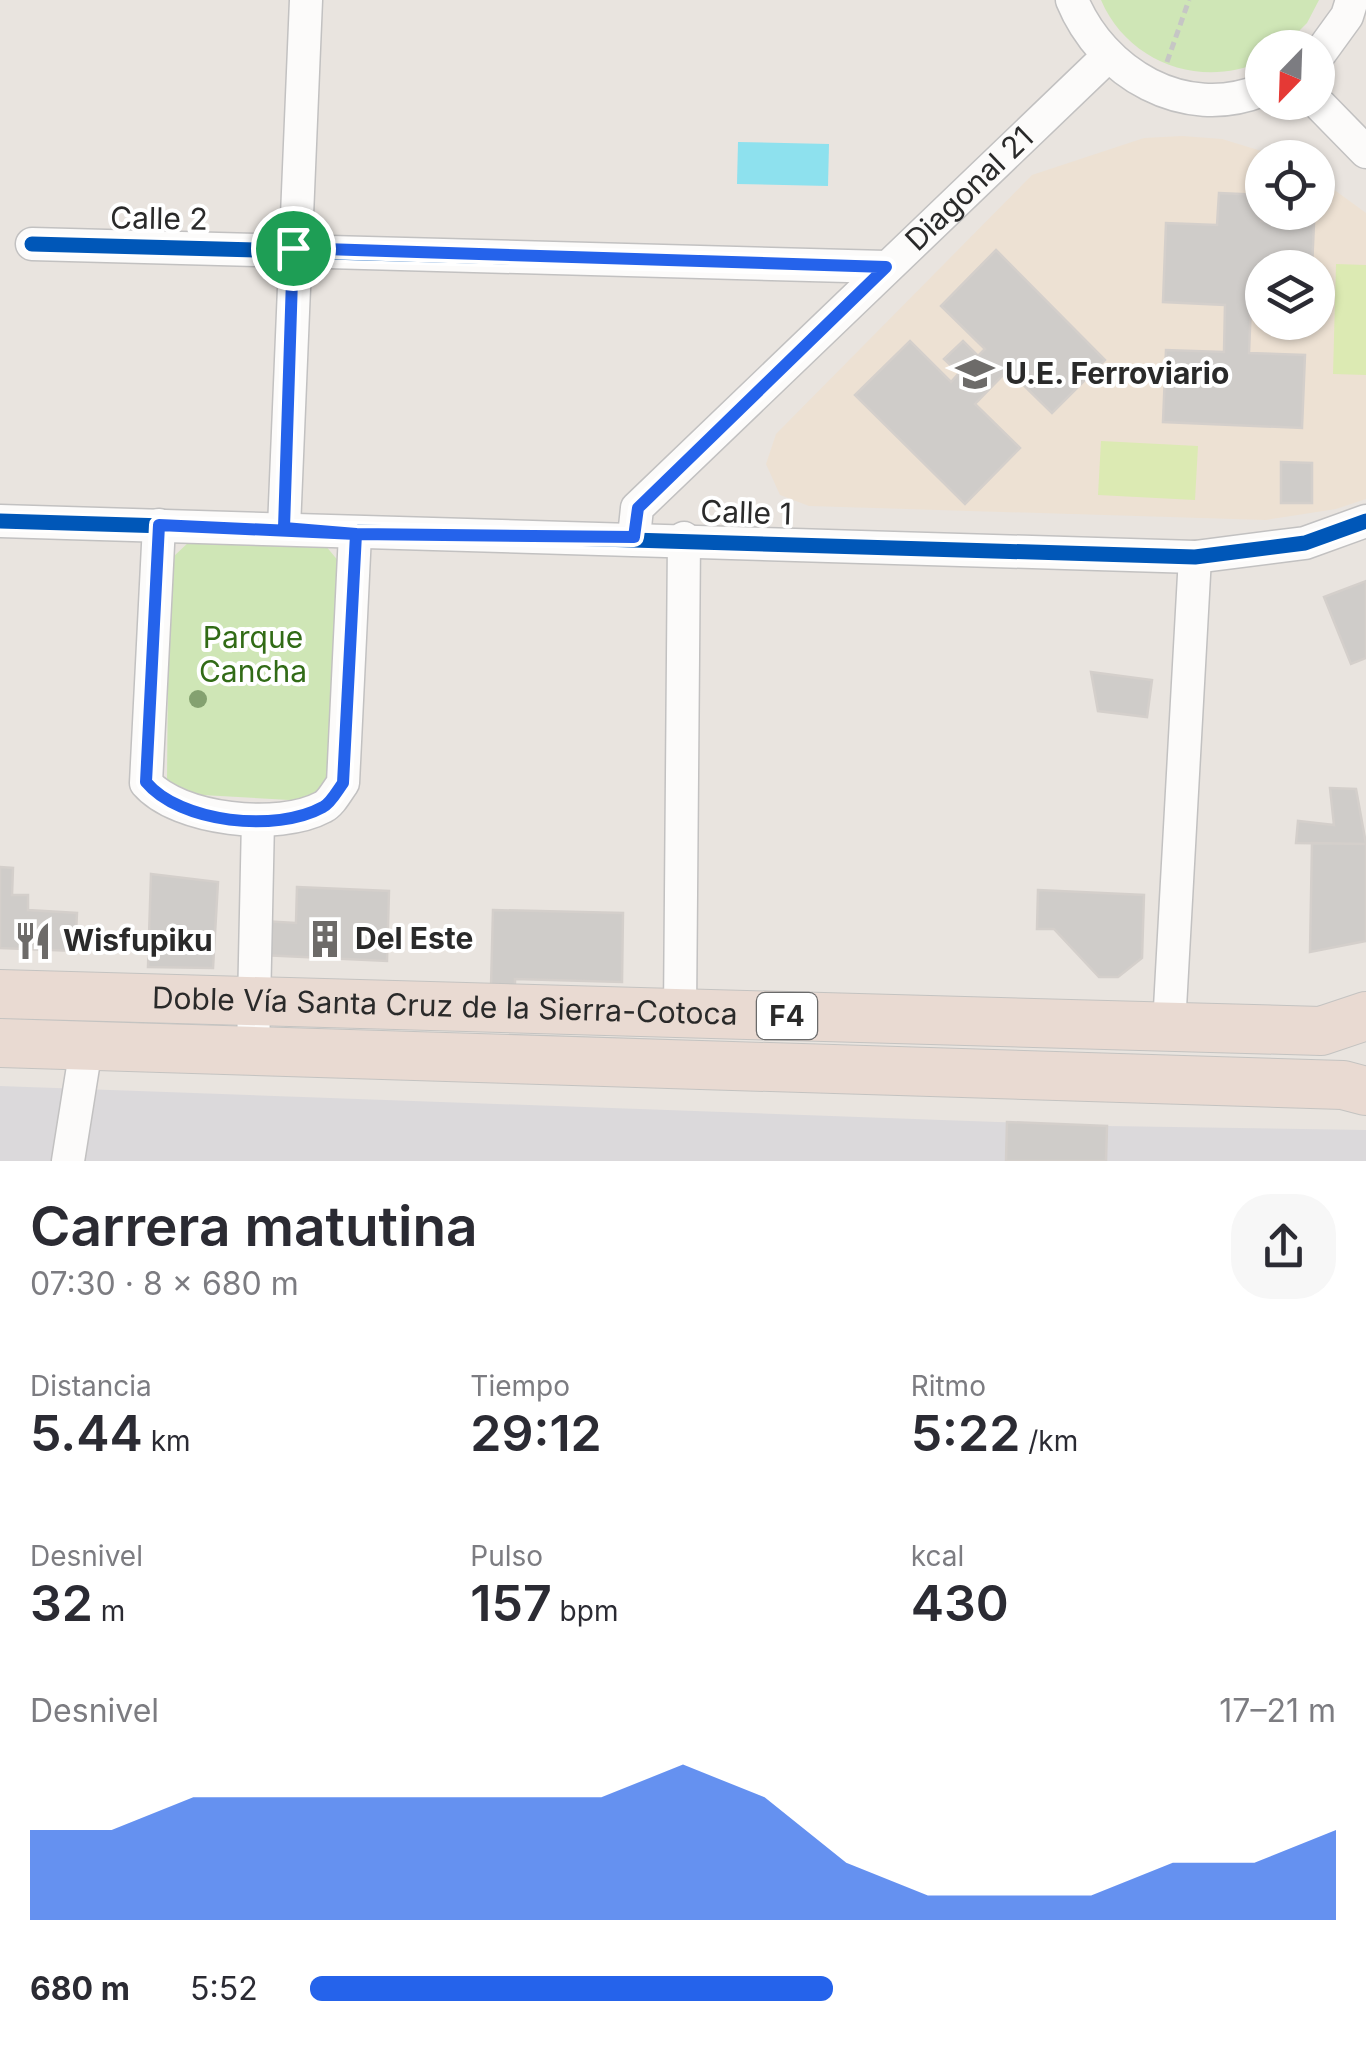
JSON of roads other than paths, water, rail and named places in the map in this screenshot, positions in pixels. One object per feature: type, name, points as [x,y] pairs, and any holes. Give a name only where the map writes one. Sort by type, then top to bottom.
[{"type":"highway","name":"Doble Vía Santa Cruz de la Sierra-Cotoca","points":[[0,994],[1344,1032],[1366,1016]]},
{"type":"highway","name":"Doble Vía Santa Cruz de la Sierra-Cotoca","points":[[0,1044],[1358,1086]]},
{"type":"street","points":[[284,528],[306,0]]},
{"type":"street","points":[[1072,0],[1082,26],[1107,57],[1157,88],[1196,100],[1245,96]]},
{"type":"street","points":[[1335,33],[1352,0]]},
{"type":"street","name":"Diagonal 21","points":[[634,537],[638,508],[1107,57]]},
{"type":"street","points":[[1334,120],[1366,152]]},
{"type":"street","name":"Calle 2","points":[[32,244],[293,248],[886,267]]},
{"type":"street","name":"Calle 1","points":[[0,521],[284,528],[356,534],[684,538],[1195,557],[1305,543],[1366,521]]},
{"type":"street","points":[[159,525],[146,782],[159,798],[206,814],[258,820],[326,807],[343,783],[356,534]]},
{"type":"street","points":[[680,1013],[684,538]]},
{"type":"street","points":[[1169,1026],[1195,557]]},
{"type":"street","points":[[253,1052],[258,820]]},
{"type":"street","points":[[68,1161],[86,1048]]},
{"type":"water","points":[[738,142],[829,144],[828,186],[737,184]]},
{"type":"place","name":"U.E. Ferroviario","points":[[975,374]]},
{"type":"place","name":"Del Este","points":[[325,939]]},
{"type":"place","name":"Wisfupiku","points":[[33,941]]},
{"type":"park label","name":"Parque Cancha","points":[[253,655]]}]
